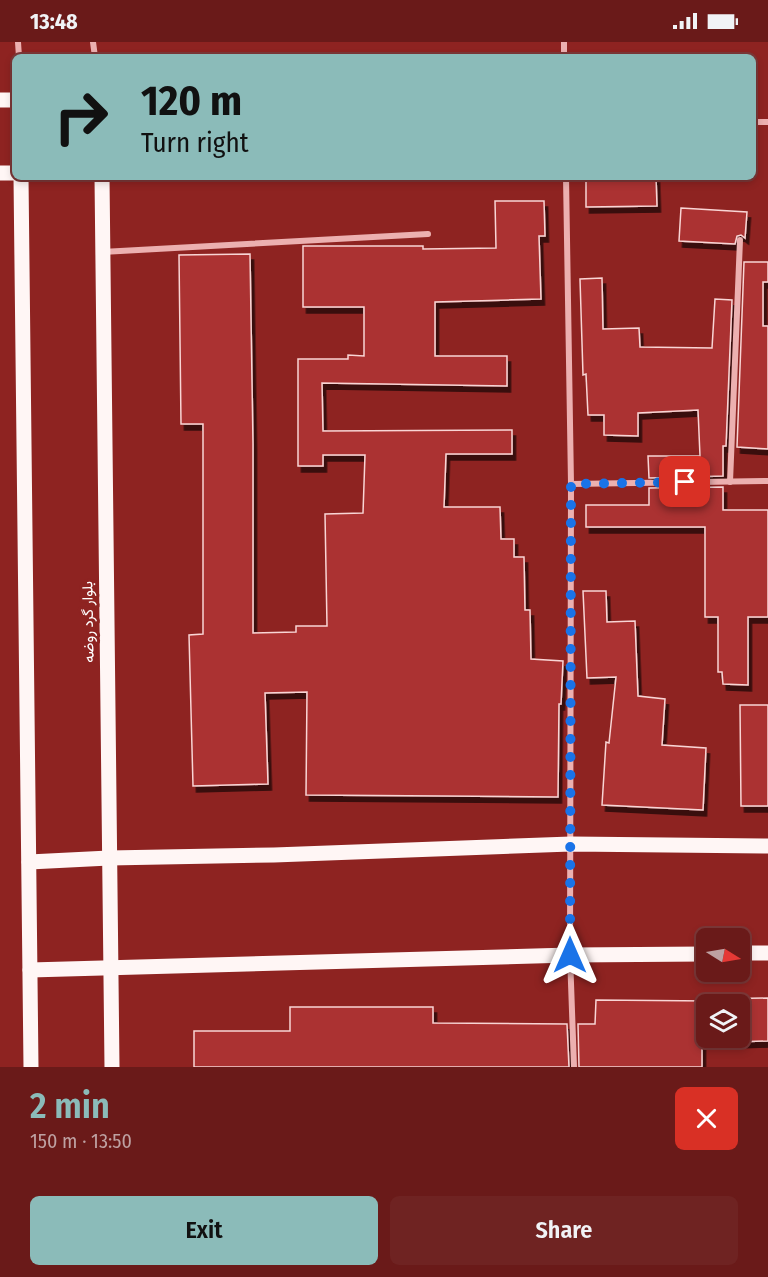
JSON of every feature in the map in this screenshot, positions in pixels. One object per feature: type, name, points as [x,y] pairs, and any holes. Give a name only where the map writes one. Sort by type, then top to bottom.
[{"type":"main road","points":[[21,180],[31,1067]]},
{"type":"main road","name":"بلوار گرد روضه","points":[[102,180],[112,1067]]},
{"type":"main road","points":[[29,862],[571,844],[768,846]]},
{"type":"main road","points":[[750,953],[768,953]]},
{"type":"main road","points":[[30,970],[570,955],[696,954]]},
{"type":"street","points":[[566,180],[571,484],[570,955],[574,1067]]},
{"type":"street","points":[[102,252],[428,234]]},
{"type":"street","points":[[730,482],[740,240]]},
{"type":"street","points":[[571,484],[768,481]]},
{"type":"building","points":[[586,180],[656,180],[657,206],[586,207]]},
{"type":"building","points":[[495,201],[544,201],[545,236],[539,236],[541,299],[435,302],[435,356],[507,356],[507,386],[322,383],[323,431],[512,430],[512,454],[446,454],[444,507],[500,507],[501,539],[514,539],[514,557],[524,557],[525,610],[530,610],[531,659],[563,661],[561,704],[559,704],[558,797],[306,795],[307,692],[265,693],[268,784],[193,786],[189,635],[203,634],[203,424],[181,424],[179,255],[250,254],[253,633],[296,632],[296,626],[327,626],[325,514],[363,513],[365,455],[323,455],[323,466],[298,466],[298,359],[348,359],[348,355],[364,356],[364,307],[303,307],[303,246],[496,248]]},
{"type":"building","points":[[681,208],[747,212],[745,238],[741,235],[737,236],[735,244],[679,241]]},
{"type":"building","points":[[744,262],[768,262],[768,282],[763,282],[763,326],[768,326],[768,449],[737,447]]},
{"type":"building","points":[[602,278],[603,329],[639,328],[640,347],[712,348],[715,299],[732,300],[723,476],[649,478],[648,456],[700,456],[698,410],[638,413],[638,436],[604,435],[604,415],[588,415],[586,374],[583,375],[580,279]]},
{"type":"building","points":[[723,487],[723,510],[768,510],[768,617],[748,617],[748,685],[723,684],[722,672],[718,672],[718,617],[705,617],[705,527],[586,527],[586,505],[649,505],[649,488]]},
{"type":"building","points":[[583,591],[606,591],[607,622],[635,621],[638,696],[665,699],[662,745],[706,748],[703,810],[602,805],[606,742],[609,743],[616,677],[587,678]]},
{"type":"building","points":[[740,705],[768,705],[768,806],[741,806]]},
{"type":"building","points":[[750,998],[768,998],[768,1041],[750,1042]]},
{"type":"building","points":[[596,1000],[696,1001],[696,1048],[702,1048],[702,1067],[579,1067],[578,1024],[595,1024]]},
{"type":"building","points":[[290,1007],[433,1007],[433,1023],[567,1024],[569,1067],[194,1067],[194,1031],[290,1031]]},
{"type":"route","points":[[570,955],[571,484],[685,482]]}]
